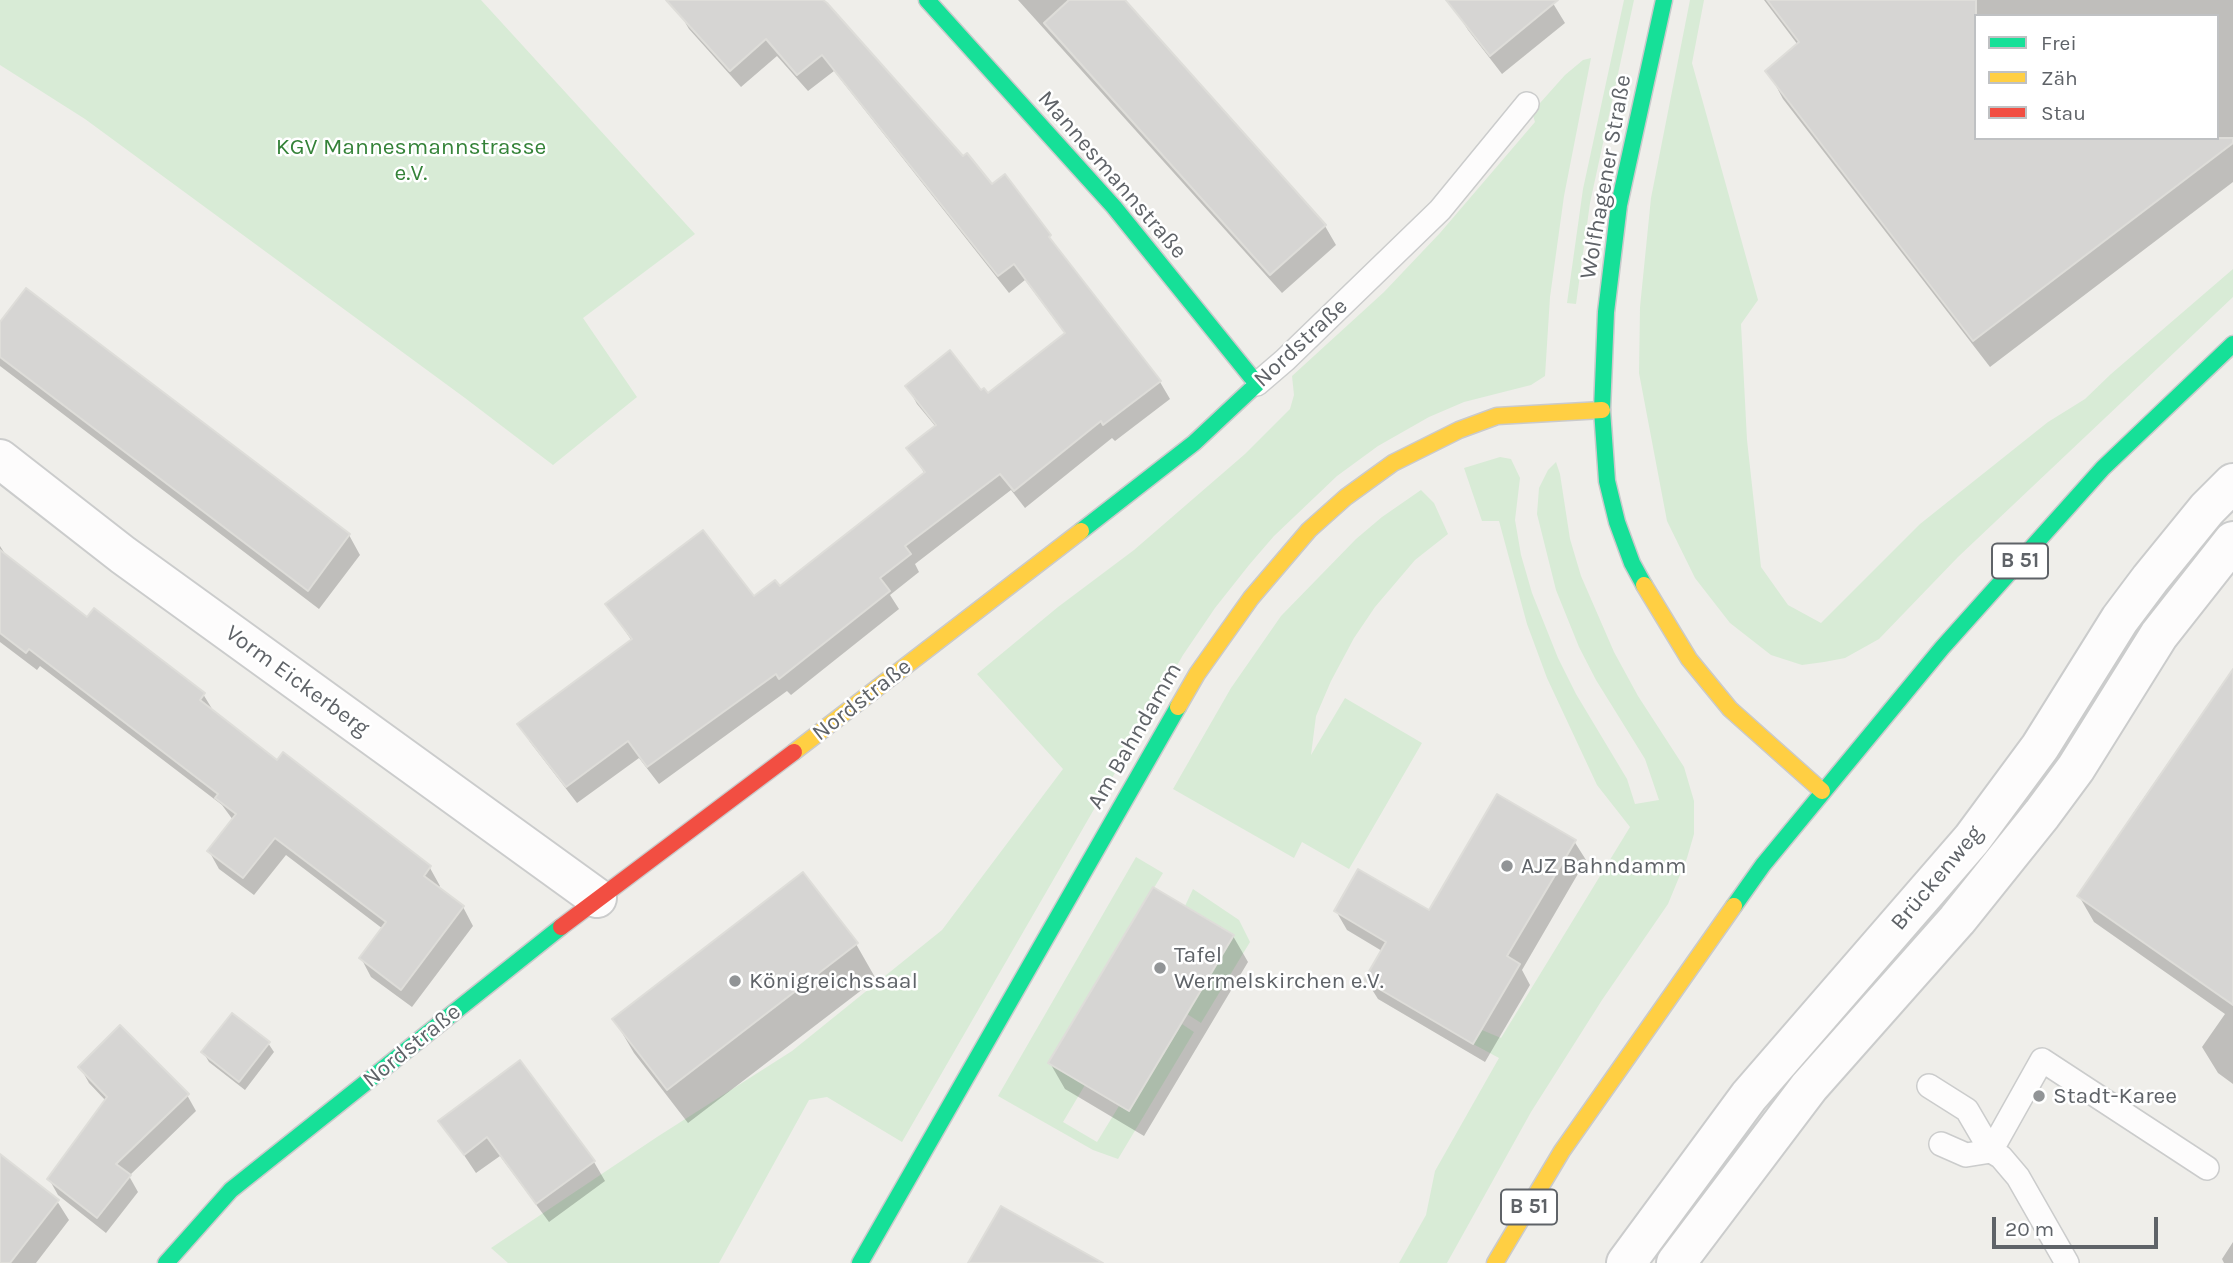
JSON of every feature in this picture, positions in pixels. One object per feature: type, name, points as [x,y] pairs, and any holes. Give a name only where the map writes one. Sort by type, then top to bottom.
[{"type":"street","name":"Mannesmannstraße","points":[[927,0],[1114,206],[1257,384]]},
{"type":"street","name":"Wolfhagener Straße","points":[[1664,0],[1619,205],[1606,312],[1602,410],[1606,481],[1616,522],[1632,563],[1657,610],[1689,659],[1730,709],[1822,791]]},
{"type":"street","name":"B 51","points":[[1495,1263],[1562,1151],[1763,864],[1942,648],[2103,468],[2233,344]]},
{"type":"street","name":"Nordstraße","points":[[166,1263],[231,1190],[597,898],[813,738],[1194,443],[1257,384]]},
{"type":"street","name":"Am Bahndamm","points":[[860,1263],[1197,674],[1251,598],[1301,539],[1346,497],[1393,463],[1459,430],[1510,414],[1602,410]]},
{"type":"street","name":"Vorm Eickerberg","points":[[0,459],[123,555],[597,898]]},
{"type":"street","name":"Brückenweg","points":[[1626,1263],[1749,1096],[1972,839],[2040,747],[2120,619],[2207,509],[2233,483]]},
{"type":"street","name":"Brückenweg","points":[[1676,1263],[1809,1087],[2012,854],[2076,768],[2160,635],[2233,541]]},
{"type":"lane","name":"Nordstraße","points":[[1257,384],[1286,360],[1440,210],[1527,104]]},
{"type":"lane","points":[[1991,1151],[2042,1060],[2207,1168]]},
{"type":"lane","points":[[1929,1086],[1967,1110],[1991,1151],[2001,1157],[2018,1177],[2067,1263]]},
{"type":"lane","points":[[1941,1144],[1966,1155],[1991,1151]]},
{"type":"green space","name":"KGV Mannesmannstrasse e.V.","points":[[0,0],[481,0],[695,234],[583,318],[637,397],[553,465],[85,119],[0,65]]},
{"type":"green space","points":[[1624,0],[1634,0],[1590,203],[1576,304],[1567,303],[1583,189]]},
{"type":"green space","points":[[1690,0],[1704,0],[1692,63],[1758,300],[1741,324],[1747,440],[1761,567],[1788,605],[1821,623],[1920,524],[2048,422],[2085,399],[2233,269],[2233,297],[1958,557],[1879,639],[1845,658],[1802,665],[1771,655],[1730,623],[1695,578],[1667,521],[1639,373],[1640,307],[1651,198]]},
{"type":"green space","points":[[1591,58],[1564,196],[1550,297],[1545,376],[1531,385],[1464,402],[1429,417],[1378,446],[1337,476],[1274,536],[1249,565],[1183,655],[902,1142],[827,1097],[809,1100],[719,1263],[508,1263],[491,1248],[792,1051],[942,930],[1063,769],[977,674],[1058,607],[1134,550],[1245,454],[1290,409],[1294,395],[1292,376],[1384,292],[1440,233],[1535,122],[1532,112],[1565,75],[1583,60]]},
{"type":"green space","points":[[1500,457],[1511,459],[1520,478],[1515,520],[1521,555],[1532,593],[1558,658],[1576,694],[1627,779],[1635,804],[1659,800],[1645,759],[1596,680],[1579,647],[1556,590],[1537,514],[1539,488],[1548,470],[1556,462],[1570,539],[1581,576],[1614,652],[1638,696],[1684,767],[1694,801],[1694,834],[1668,904],[1602,1000],[1531,1112],[1447,1263],[1399,1263],[1426,1215],[1435,1171],[1499,1058],[1473,1044],[1482,1030],[1501,1038],[1630,827],[1597,785],[1547,678],[1527,624],[1499,521],[1482,521],[1464,468]]},
{"type":"green space","points":[[1421,490],[1434,503],[1448,534],[1415,560],[1375,607],[1354,638],[1316,716],[1311,755],[1345,698],[1422,743],[1349,869],[1302,842],[1294,858],[1173,789],[1231,688],[1281,616],[1356,539]]},
{"type":"green space","points":[[1136,857],[1163,873],[1048,1063],[1085,1085],[1063,1122],[1097,1142],[1119,1106],[1129,1111],[1182,1024],[1194,1032],[1118,1159],[1093,1150],[998,1096]]},
{"type":"green space","points":[[1193,889],[1239,920],[1250,942],[1201,1023],[1187,1014],[1234,935],[1185,906]]},
{"type":"building","points":[[666,0],[823,0],[827,3],[963,156],[967,153],[992,184],[1005,174],[1051,235],[1049,237],[1161,381],[1103,425],[1101,421],[1014,491],[1000,474],[905,546],[911,554],[880,578],[890,591],[779,679],[776,674],[647,767],[628,741],[566,787],[517,724],[632,639],[605,604],[703,530],[754,596],[775,580],[780,586],[925,472],[906,448],[936,425],[905,386],[950,350],[981,390],[984,388],[988,393],[1065,333],[1014,264],[998,276],[822,55],[797,75],[766,39],[730,71]]},
{"type":"building","points":[[1069,0],[1125,0],[1326,225],[1270,275],[1044,23]]},
{"type":"building","points":[[1446,0],[1558,0],[1490,56]]},
{"type":"building","points":[[1767,0],[1976,0],[1974,140],[2233,138],[2233,143],[1973,341],[1765,71],[1799,42]]},
{"type":"building","points":[[26,288],[350,534],[308,591],[0,357],[0,322]]},
{"type":"building","points":[[0,550],[87,617],[94,608],[205,693],[200,700],[277,760],[283,752],[431,866],[424,876],[464,906],[401,990],[359,958],[386,922],[275,838],[243,878],[207,851],[236,814],[215,798],[218,794],[29,649],[26,653],[0,633]]},
{"type":"building","points":[[2233,669],[2233,1005],[2077,896]]},
{"type":"building","points":[[1497,794],[1576,840],[1507,956],[1520,964],[1473,1044],[1364,980],[1386,942],[1334,911],[1358,869],[1429,910]]},
{"type":"building","name":"Königreichssaal","points":[[803,872],[858,943],[667,1090],[612,1019]]},
{"type":"building","name":"Tafel Wermelskirchen e.V.","points":[[1153,887],[1234,935],[1129,1111],[1048,1063]]},
{"type":"building","points":[[232,1013],[270,1042],[239,1082],[201,1052]]},
{"type":"building","points":[[120,1025],[189,1094],[116,1164],[131,1175],[97,1218],[47,1179],[107,1097],[78,1067]]},
{"type":"building","points":[[520,1060],[595,1161],[536,1204],[487,1137],[464,1155],[438,1121]]},
{"type":"building","points":[[0,1154],[59,1200],[10,1263],[0,1263]]},
{"type":"building","points":[[1001,1206],[1103,1263],[968,1263]]},
{"type":"traffic: fast","points":[[927,0],[1114,207],[1257,384],[1194,443],[1081,531]]},
{"type":"traffic: fast","points":[[1644,585],[1632,563],[1617,522],[1607,481],[1602,410],[1606,312],[1619,205],[1664,0]]},
{"type":"traffic: fast","points":[[1734,906],[1763,865],[1942,648],[2103,468],[2233,344]]},
{"type":"traffic: fast","points":[[860,1263],[1178,707]]},
{"type":"traffic: fast","points":[[166,1263],[231,1190],[561,927]]},
{"type":"traffic: slow","points":[[1178,707],[1197,674],[1251,598],[1309,530],[1346,497],[1393,463],[1459,430],[1497,416],[1602,410]]},
{"type":"traffic: slow","points":[[794,752],[1081,531]]},
{"type":"traffic: slow","points":[[1644,585],[1689,659],[1730,709],[1822,791]]},
{"type":"traffic: slow","points":[[1495,1263],[1562,1151],[1734,906]]},
{"type":"traffic: jam","points":[[561,927],[794,752]]},
{"type":"place","name":"AJZ Bahndamm","points":[[1507,866]]},
{"type":"place","name":"Tafel Wermelskirchen e.V.","points":[[1160,968]]},
{"type":"place","name":"Königreichssaal","points":[[735,981]]},
{"type":"place","name":"Stadt-Karee","points":[[2039,1096]]}]
